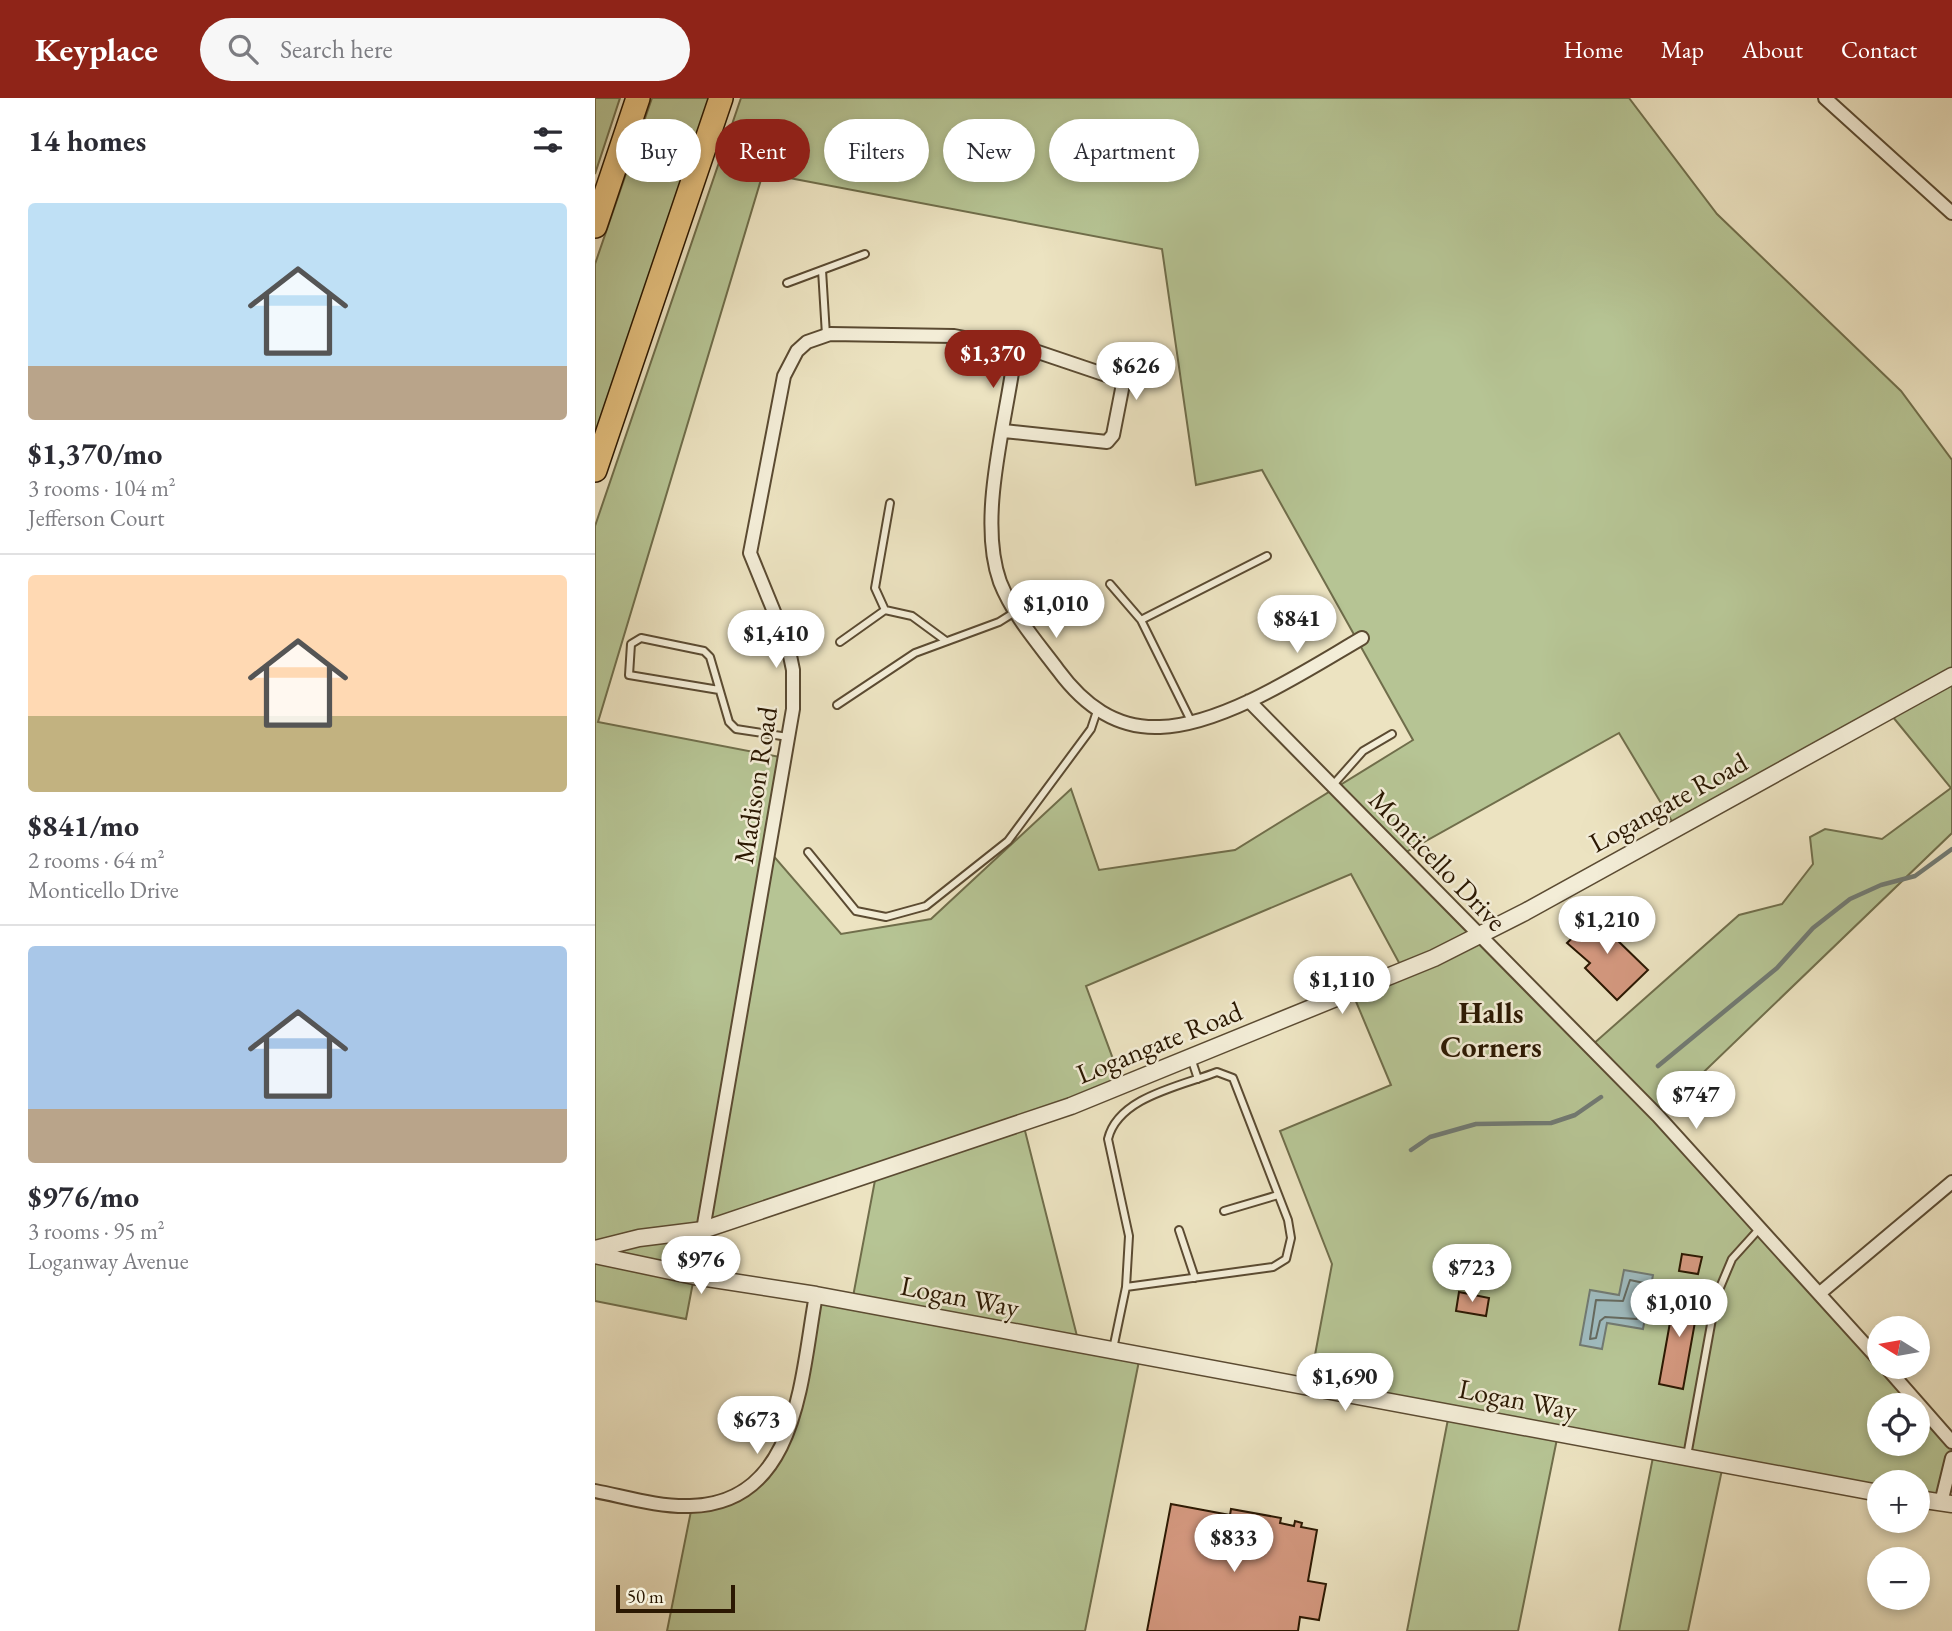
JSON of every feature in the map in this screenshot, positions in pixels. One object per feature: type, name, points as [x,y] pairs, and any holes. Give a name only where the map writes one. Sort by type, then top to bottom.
[{"type":"highway","points":[[595,226],[638,98]]},
{"type":"highway","points":[[595,470],[721,98]]},
{"type":"street","points":[[1825,98],[1952,213]]},
{"type":"street","points":[[826,335],[954,336],[1038,352],[1115,378],[1123,384],[1113,435],[1107,442],[1004,431]]},
{"type":"street","name":"Madison Road","points":[[703,1230],[794,696],[793,670],[788,646],[750,553],[784,376],[797,351],[807,342],[826,335]]},
{"type":"street","points":[[995,343],[1008,351],[1013,366],[993,503],[992,536],[1000,582],[1015,612],[1070,687],[1097,711],[1121,722],[1146,727],[1191,721],[1249,701],[1362,638]]},
{"type":"street","name":"Logangate Road","points":[[595,1249],[639,1238],[703,1230],[963,1144],[1191,1058],[1434,958],[1952,676]]},
{"type":"street","name":"Monticello Drive","points":[[1249,701],[1478,936],[1600,1056],[1762,1227],[1867,1346]]},
{"type":"street","points":[[1820,1293],[1952,1182]]},
{"type":"street","points":[[694,1276],[703,1230]]},
{"type":"street","name":"Logan Way","points":[[595,1255],[694,1276],[816,1295],[1867,1491]]},
{"type":"street","points":[[595,1491],[672,1506],[692,1506],[722,1501],[755,1483],[774,1462],[788,1437],[816,1295]]},
{"type":"street","points":[[1897,1379],[1952,1442]]},
{"type":"street","points":[[1947,1504],[1952,1458]]},
{"type":"lane","points":[[787,283],[865,254]]},
{"type":"lane","points":[[822,270],[826,335]]},
{"type":"lane","points":[[885,610],[874,588],[890,503]]},
{"type":"lane","points":[[1141,620],[1267,556]]},
{"type":"lane","points":[[1110,584],[1141,620],[1191,721]]},
{"type":"lane","points":[[840,642],[885,610],[912,616],[946,641]]},
{"type":"lane","points":[[837,705],[915,653],[999,622],[1015,612]]},
{"type":"lane","points":[[719,690],[629,675],[631,644],[641,638],[704,651],[710,657],[729,722],[736,729],[788,737]]},
{"type":"lane","points":[[808,852],[856,911],[886,917],[926,906],[1008,841],[1084,739],[1097,711]]},
{"type":"lane","points":[[1332,786],[1363,751],[1392,734]]},
{"type":"lane","points":[[1191,1058],[1198,1079]]},
{"type":"lane","points":[[1113,1351],[1126,1287],[1129,1236],[1108,1139],[1111,1127],[1129,1106],[1217,1072],[1233,1079],[1278,1195],[1291,1238],[1286,1259],[1273,1267],[1126,1287]]},
{"type":"lane","points":[[1224,1211],[1278,1195]]},
{"type":"lane","points":[[1686,1458],[1716,1297],[1732,1259],[1762,1227]]},
{"type":"lane","points":[[1179,1230],[1195,1278]]},
{"type":"green space","points":[[595,98],[620,98],[595,174]]},
{"type":"green space","points":[[652,98],[709,98],[701,122],[701,119],[645,119]]},
{"type":"green space","points":[[741,98],[1629,98],[1717,214],[1901,391],[1952,460],[1952,833],[1658,1116],[1867,1347],[1867,1379],[1897,1379],[1909,1393],[1867,1393],[1867,1456],[1930,1456],[1930,1417],[1952,1442],[1952,1458],[1941,1503],[1930,1501],[1930,1470],[1867,1470],[1867,1491],[1723,1465],[1688,1631],[1619,1631],[1654,1452],[1558,1434],[1518,1631],[1407,1631],[1449,1414],[1309,1387],[1332,1264],[1280,1131],[1391,1085],[1352,992],[1403,970],[1351,874],[1086,986],[1123,1086],[1023,1123],[1079,1344],[1140,1356],[1085,1631],[667,1631],[692,1506],[738,1494],[783,1447],[816,1295],[852,1302],[876,1175],[703,1230],[686,1319],[595,1301],[595,526],[715,174],[715,182],[760,182],[598,722],[785,758],[770,852],[841,934],[931,919],[1071,789],[1099,870],[1235,850],[1413,740],[1262,470],[1196,485],[1162,249],[810,182],[810,119],[734,119]],"holes":[[[1888,711],[1951,788],[1882,839],[1825,829],[1810,837],[1813,864],[1782,904],[1739,915],[1591,1046],[1401,855],[1619,733],[1676,828]]]},
{"type":"green space","points":[[623,182],[681,182],[595,436],[595,264]]},
{"type":"water","points":[[1624,1270],[1653,1275],[1643,1329],[1607,1323],[1602,1349],[1580,1345],[1590,1290],[1619,1295]]},
{"type":"building","points":[[1602,909],[1619,926],[1605,941],[1609,944],[1615,938],[1648,970],[1617,1000],[1585,968],[1590,963],[1567,943]]},
{"type":"building","points":[[1682,1254],[1702,1257],[1698,1274],[1679,1271]]},
{"type":"building","points":[[1676,1289],[1700,1294],[1683,1389],[1659,1384]]},
{"type":"building","points":[[1459,1292],[1489,1298],[1486,1316],[1456,1311]]},
{"type":"building","points":[[1171,1504],[1230,1515],[1231,1509],[1281,1518],[1280,1523],[1294,1526],[1295,1521],[1302,1523],[1301,1527],[1317,1530],[1308,1581],[1326,1584],[1319,1620],[1300,1617],[1298,1631],[1147,1631]]},
{"type":"waterway","points":[[1658,1066],[1777,968],[1813,928],[1850,899],[1881,885],[1915,876],[1952,849]]},
{"type":"waterway","points":[[1411,1150],[1430,1137],[1476,1124],[1551,1123],[1575,1115],[1601,1097]]},
{"type":"district","name":"Halls Corners","points":[[1491,1030]]}]
